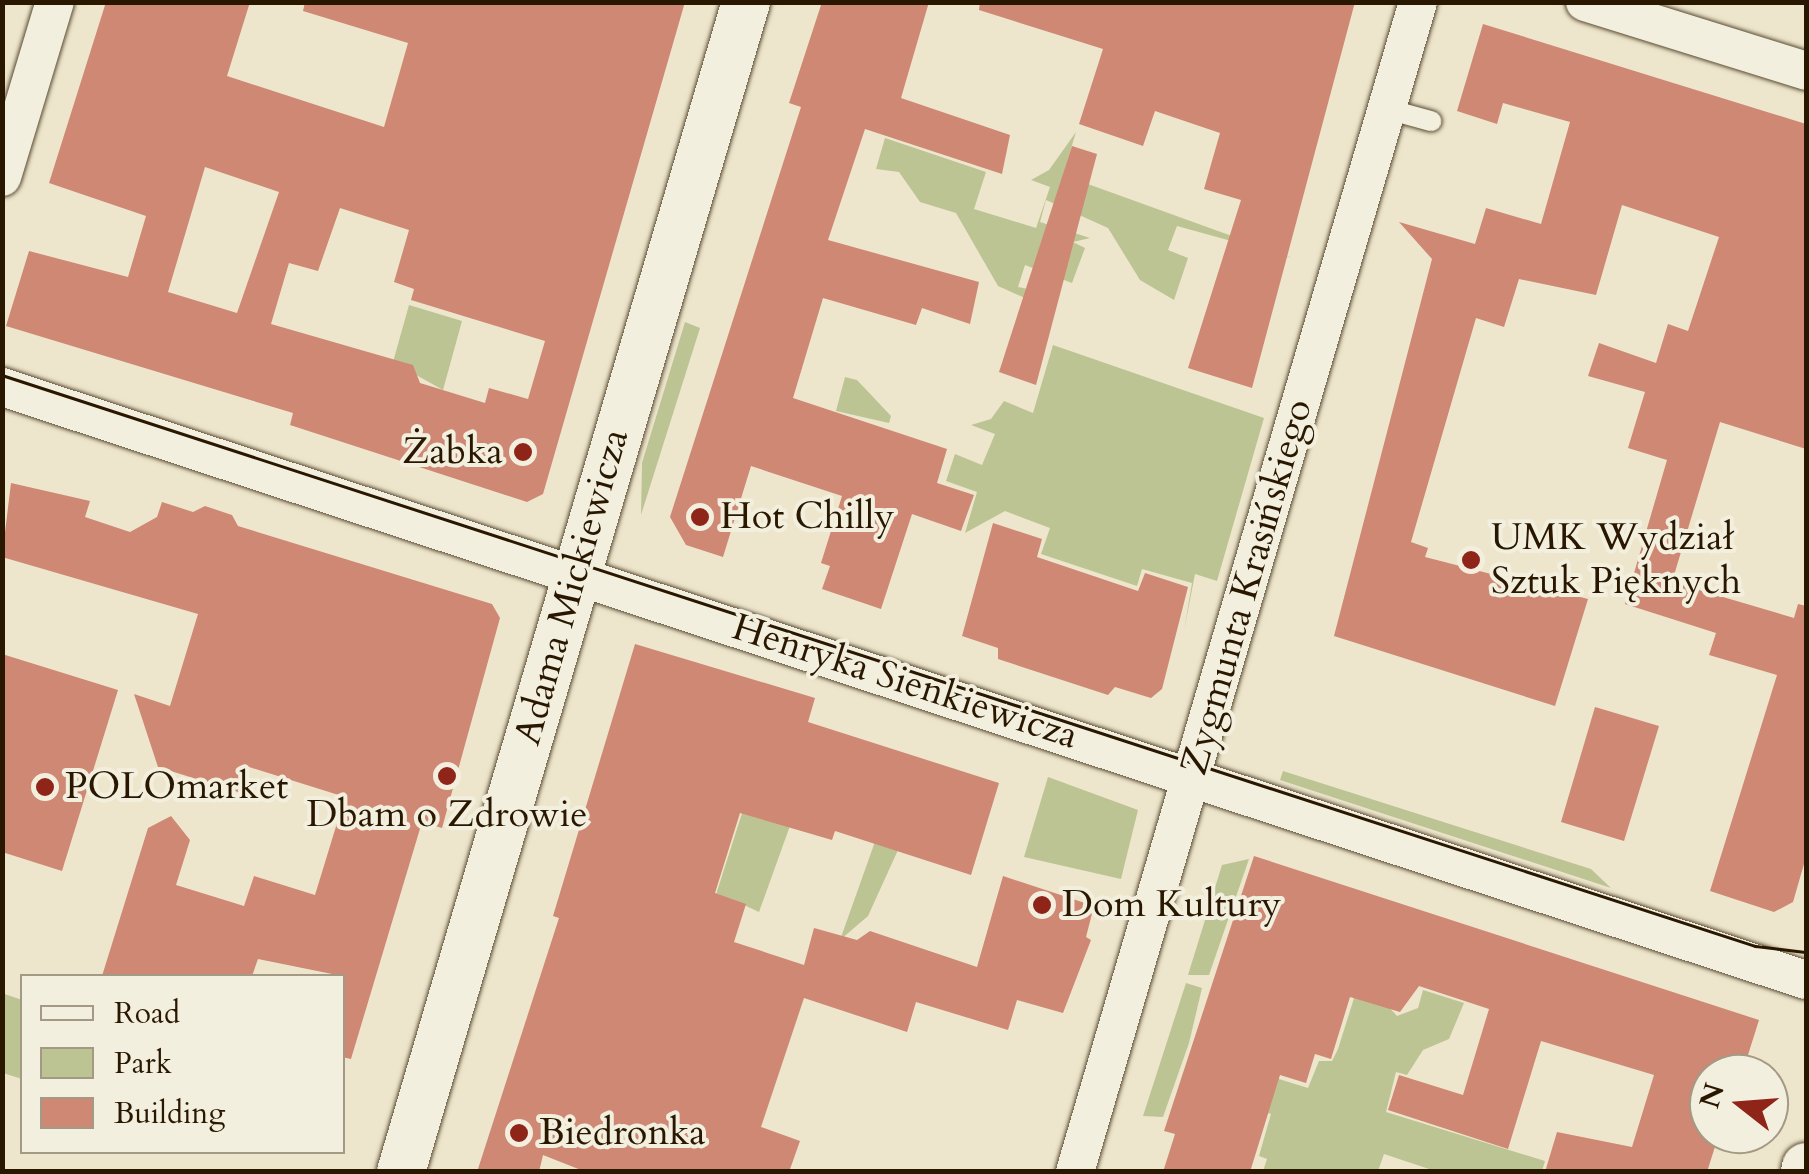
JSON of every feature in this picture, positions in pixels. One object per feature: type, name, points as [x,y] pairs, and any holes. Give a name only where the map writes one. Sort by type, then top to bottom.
[{"type":"street","points":[[2,178],[55,2]]},
{"type":"street","name":"Adama Mickiewicza","points":[[401,1172],[523,736],[746,2]]},
{"type":"street","name":"Zygmunta Krasińskiego","points":[[1074,1172],[1418,2]]},
{"type":"street","points":[[1585,2],[1806,71]]},
{"type":"street","name":"Henryka Sienkiewicza","points":[[2,387],[1806,980]]},
{"type":"lane","points":[[1386,109],[1431,122]]},
{"type":"green space","points":[[1076,132],[1063,175],[1293,258],[1177,226],[1168,250],[1188,258],[1174,300],[1140,280],[1108,228],[1046,200],[1040,222],[1090,238],[1073,242],[1085,248],[1072,283],[1025,265],[1018,287],[1060,295],[1049,309],[998,286],[956,213],[920,202],[899,172],[876,169],[885,138],[986,172],[974,209],[1036,228],[1050,187],[1031,180],[1049,170]]},
{"type":"green space","points":[[409,305],[462,321],[443,390],[393,362]]},
{"type":"green space","points":[[685,322],[700,328],[641,515],[642,463]]},
{"type":"green space","points":[[1053,345],[1264,418],[1217,581],[1195,574],[1184,631],[1192,583],[1142,569],[1137,586],[1041,554],[1050,528],[1005,511],[965,533],[977,492],[946,481],[955,454],[982,465],[995,434],[971,425],[991,419],[1004,401],[1033,413]]},
{"type":"green space","points":[[845,377],[857,380],[891,416],[889,423],[836,411]]},
{"type":"green space","points":[[1283,771],[1591,869],[1611,888],[1280,780]]},
{"type":"green space","points":[[1048,777],[1138,810],[1121,879],[1024,857]]},
{"type":"green space","points":[[743,810],[791,823],[759,912],[729,898],[715,932],[705,929]]},
{"type":"green space","points":[[877,836],[898,850],[868,916],[840,940]]},
{"type":"green space","points":[[1249,859],[1209,975],[1188,975],[1222,865]]},
{"type":"green space","points":[[1361,976],[1397,1016],[1418,1008],[1423,990],[1464,1003],[1449,1039],[1423,1050],[1407,1075],[1396,1072],[1386,1112],[1545,1161],[1542,1171],[1438,1172],[1384,1154],[1378,1171],[1263,1171],[1267,1159],[1259,1156],[1271,1114],[1249,1107],[1247,1069],[1308,1088],[1319,1061],[1332,1061],[1338,1049]]},
{"type":"green space","points":[[1186,983],[1202,988],[1189,1043],[1163,1117],[1143,1116]]},
{"type":"green space","points":[[2,993],[20,999],[20,1078],[3,1073]]},
{"type":"building","points":[[106,2],[250,2],[227,76],[384,127],[408,43],[303,11],[305,2],[685,2],[543,494],[527,502],[290,425],[293,413],[6,326],[29,251],[128,277],[146,216],[49,183]],"holes":[[[205,167],[279,192],[237,313],[168,292]],[[340,208],[409,230],[394,282],[414,289],[411,300],[545,341],[528,399],[489,388],[485,403],[420,383],[413,365],[271,324],[289,263],[318,271]]]},
{"type":"building","points":[[822,2],[929,2],[901,98],[1010,135],[1002,174],[865,129],[828,240],[979,282],[970,324],[922,308],[916,325],[823,298],[793,398],[947,449],[937,483],[974,495],[961,531],[912,514],[881,609],[822,589],[830,566],[821,563],[842,496],[751,466],[723,557],[686,545],[670,517],[801,107],[789,103]]},
{"type":"building","points":[[980,2],[1355,2],[1252,388],[1188,368],[1241,200],[1204,189],[1220,133],[1155,111],[1143,146],[1079,124],[1103,49],[979,10]]},
{"type":"building","points":[[1483,24],[1806,124],[1806,449],[1720,422],[1672,582],[1794,618],[1798,604],[1806,606],[1806,857],[1793,902],[1774,912],[1710,891],[1777,675],[1709,655],[1716,633],[1625,604],[1667,460],[1628,448],[1645,392],[1588,376],[1599,343],[1656,363],[1668,324],[1688,331],[1719,237],[1622,205],[1596,295],[1519,279],[1504,327],[1476,318],[1411,542],[1428,548],[1425,557],[1588,599],[1555,706],[1334,636],[1432,259],[1399,222],[1475,244],[1486,208],[1541,224],[1570,122],[1503,103],[1497,124],[1457,111]]},
{"type":"building","points":[[1072,146],[1097,154],[1036,385],[999,372]]},
{"type":"building","points":[[11,483],[90,501],[85,517],[130,532],[157,517],[162,502],[193,512],[205,506],[232,515],[238,526],[492,604],[500,618],[442,828],[422,822],[351,1059],[345,1058],[345,974],[258,959],[253,974],[103,974],[148,828],[171,816],[190,840],[176,885],[244,906],[254,876],[315,895],[345,797],[246,766],[238,792],[158,767],[134,694],[170,706],[198,614],[2,557]]},
{"type":"building","points":[[993,523],[1042,539],[1037,557],[1138,591],[1145,573],[1188,587],[1162,689],[1151,698],[1115,687],[1108,695],[998,659],[998,648],[962,636]]},
{"type":"building","points":[[635,644],[815,698],[808,722],[999,783],[971,875],[835,831],[832,840],[740,813],[715,893],[746,904],[734,942],[804,965],[814,928],[857,940],[870,931],[977,967],[1003,876],[1094,906],[1086,937],[1091,940],[1063,1013],[1017,1000],[1008,1030],[916,1002],[907,1032],[804,998],[761,1127],[800,1141],[789,1172],[586,1172],[543,1155],[539,1172],[477,1172],[559,918],[553,916]]},
{"type":"building","name":"POLOmarket","points":[[2,654],[118,690],[62,871],[2,852]]},
{"type":"building","points":[[1595,707],[1659,726],[1624,841],[1561,822]]},
{"type":"building","points":[[1254,856],[1759,1020],[1748,1054],[1689,1054],[1689,1154],[1713,1154],[1707,1172],[1545,1172],[1557,1132],[1632,1147],[1654,1075],[1541,1041],[1508,1149],[1388,1110],[1399,1075],[1463,1095],[1489,1009],[1419,986],[1400,1012],[1350,997],[1331,1059],[1315,1054],[1306,1083],[1280,1075],[1250,1172],[1163,1172],[1175,1134],[1164,1131]]},
{"type":"tram line","points":[[2,375],[1755,946],[1806,952]]},
{"type":"place","name":"Żabka","points":[[523,452]]},
{"type":"place","name":"Hot Chilly","points":[[700,517]]},
{"type":"place","name":"UMK Wydział Sztuk Pięknych","points":[[1471,560]]},
{"type":"place","name":"Dbam o Zdrowie","points":[[447,776]]},
{"type":"place","name":"POLOmarket","points":[[45,787]]},
{"type":"place","name":"Dom Kultury","points":[[1042,905]]},
{"type":"place","name":"Biedronka","points":[[519,1133]]}]
